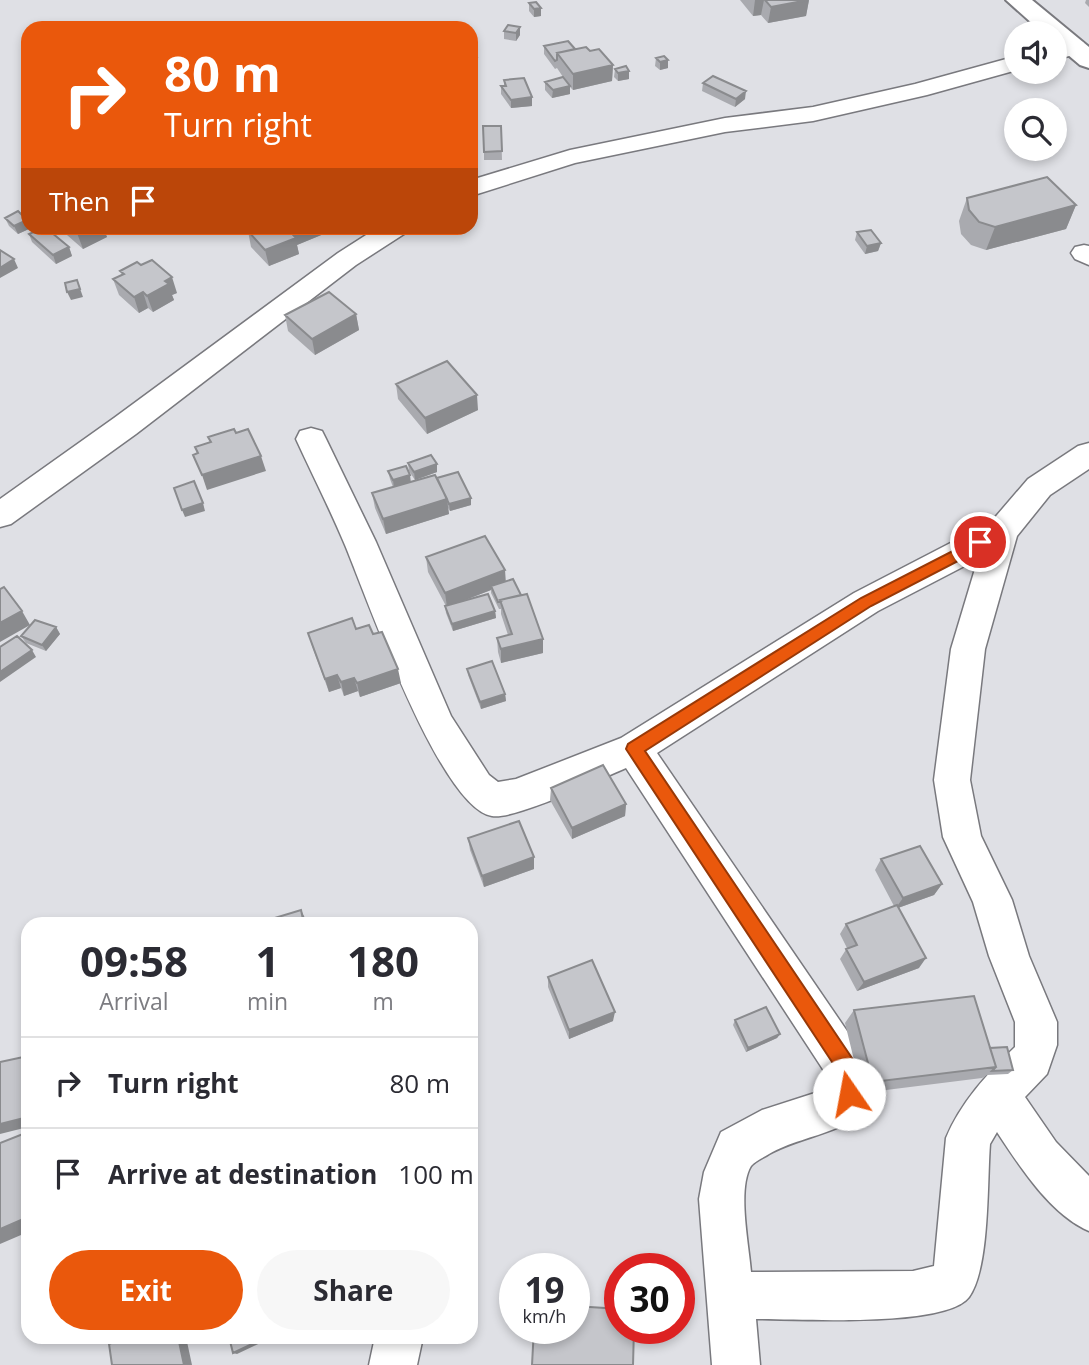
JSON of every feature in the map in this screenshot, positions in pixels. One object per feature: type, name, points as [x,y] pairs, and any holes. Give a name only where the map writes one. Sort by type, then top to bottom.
[{"type":"street","points":[[1018,0],[1073,53]]},
{"type":"street","points":[[478,186],[570,157],[725,125],[813,114],[919,90],[1004,67]]},
{"type":"street","points":[[0,514],[125,426],[348,259],[384,235]]},
{"type":"street","points":[[311,439],[360,542],[437,724],[475,787],[493,800],[517,795],[634,749],[866,602],[1002,531],[1040,487],[1089,454]]},
{"type":"street","points":[[732,1296],[913,1294],[941,1290],[953,1280],[960,1256],[968,1138],[997,1094],[1032,1059],[1036,1045],[1036,1022],[1009,956],[992,900],[962,837],[951,780],[968,649],[1002,531]]},
{"type":"street","points":[[634,749],[848,1068],[849,1094],[830,1111],[777,1125],[737,1148],[726,1172],[722,1199],[736,1365]]},
{"type":"street","points":[[997,1094],[1040,1158],[1089,1208]]},
{"type":"street","points":[[393,1365],[398,1344]]},
{"type":"building","points":[[765,0],[808,0],[771,7]]},
{"type":"building","points":[[536,2],[541,8],[534,9],[529,3]]},
{"type":"building","points":[[508,25],[520,27],[516,33],[504,31]]},
{"type":"building","points":[[568,41],[575,49],[557,53],[555,61],[544,46]]},
{"type":"building","points":[[586,47],[590,51],[599,49],[613,65],[573,74],[557,53]]},
{"type":"building","points":[[664,56],[668,60],[660,62],[656,58]]},
{"type":"building","points":[[626,66],[629,71],[618,73],[615,69]]},
{"type":"building","points":[[713,76],[746,91],[736,99],[703,83]]},
{"type":"building","points":[[563,77],[570,86],[553,90],[545,82]]},
{"type":"building","points":[[524,78],[532,97],[511,100],[501,86],[506,86],[504,80]]},
{"type":"building","points":[[483,126],[501,126],[502,151],[484,152]]},
{"type":"building","points":[[1047,177],[1076,205],[995,227],[979,222],[969,210],[967,198]]},
{"type":"building","points":[[18,211],[21,214],[21,223],[14,226],[5,218]]},
{"type":"building","points":[[871,230],[881,243],[867,246],[857,232]]},
{"type":"building","points":[[30,235],[54,235],[69,247],[53,255]]},
{"type":"building","points":[[252,235],[293,235],[296,238],[265,250]]},
{"type":"building","points":[[0,250],[14,259],[0,268]]},
{"type":"building","points":[[152,260],[172,277],[165,281],[169,284],[147,296],[143,292],[134,297],[113,279],[124,274],[120,271],[137,262],[141,265]]},
{"type":"building","points":[[77,280],[80,289],[67,292],[65,283]]},
{"type":"building","points":[[329,292],[356,314],[312,339],[285,315]]},
{"type":"building","points":[[447,361],[477,395],[425,418],[396,384]]},
{"type":"building","points":[[234,429],[236,433],[248,429],[261,456],[202,475],[193,455],[198,453],[195,447],[211,442],[208,437]]},
{"type":"building","points":[[431,455],[437,464],[414,472],[408,463]]},
{"type":"building","points":[[406,466],[410,475],[393,480],[388,471]]},
{"type":"building","points":[[458,472],[471,498],[449,504],[437,478]]},
{"type":"building","points":[[435,475],[447,499],[383,519],[372,493]]},
{"type":"building","points":[[194,481],[203,503],[182,510],[174,488]]},
{"type":"building","points":[[485,536],[505,570],[445,593],[426,557]]},
{"type":"building","points":[[513,579],[521,595],[498,602],[491,586]]},
{"type":"building","points":[[4,587],[22,611],[0,623],[0,589]]},
{"type":"building","points":[[488,594],[495,611],[452,624],[445,606]]},
{"type":"building","points":[[527,594],[543,639],[501,649],[497,638],[512,634],[500,600]]},
{"type":"building","points":[[352,618],[356,629],[369,625],[373,634],[382,632],[398,669],[357,683],[354,678],[341,682],[337,675],[325,679],[308,633]]},
{"type":"building","points":[[35,620],[56,627],[42,645],[21,636]]},
{"type":"building","points":[[17,636],[32,650],[0,672],[0,647]]},
{"type":"building","points":[[492,661],[505,694],[480,702],[467,669]]},
{"type":"building","points":[[603,765],[626,804],[572,828],[551,788]]},
{"type":"building","points":[[519,821],[534,857],[482,876],[468,838]]},
{"type":"building","points":[[920,846],[942,884],[903,898],[881,859]]},
{"type":"building","points":[[897,905],[926,958],[864,982],[846,949],[857,945],[846,924]]},
{"type":"building","points":[[301,910],[302,917],[278,917]]},
{"type":"building","points":[[592,960],[615,1012],[569,1030],[548,977]]},
{"type":"building","points":[[974,996],[996,1067],[873,1082],[854,1010]]},
{"type":"building","points":[[766,1007],[780,1034],[748,1048],[735,1020]]},
{"type":"building","points":[[1007,1047],[1013,1070],[992,1071],[996,1067],[990,1048]]},
{"type":"building","points":[[21,1058],[21,1119],[0,1124],[0,1062]]},
{"type":"building","points":[[21,1135],[21,1220],[0,1229],[0,1143]]},
{"type":"building","points":[[590,1307],[604,1308],[604,1344],[634,1344],[633,1365],[532,1365],[533,1344],[590,1344]]},
{"type":"building","points":[[109,1344],[180,1344],[184,1365],[112,1365]]},
{"type":"building","points":[[231,1344],[252,1344],[233,1353]]},
{"type":"route","points":[[849,1094],[848,1068],[634,749],[866,602],[980,542]]}]
